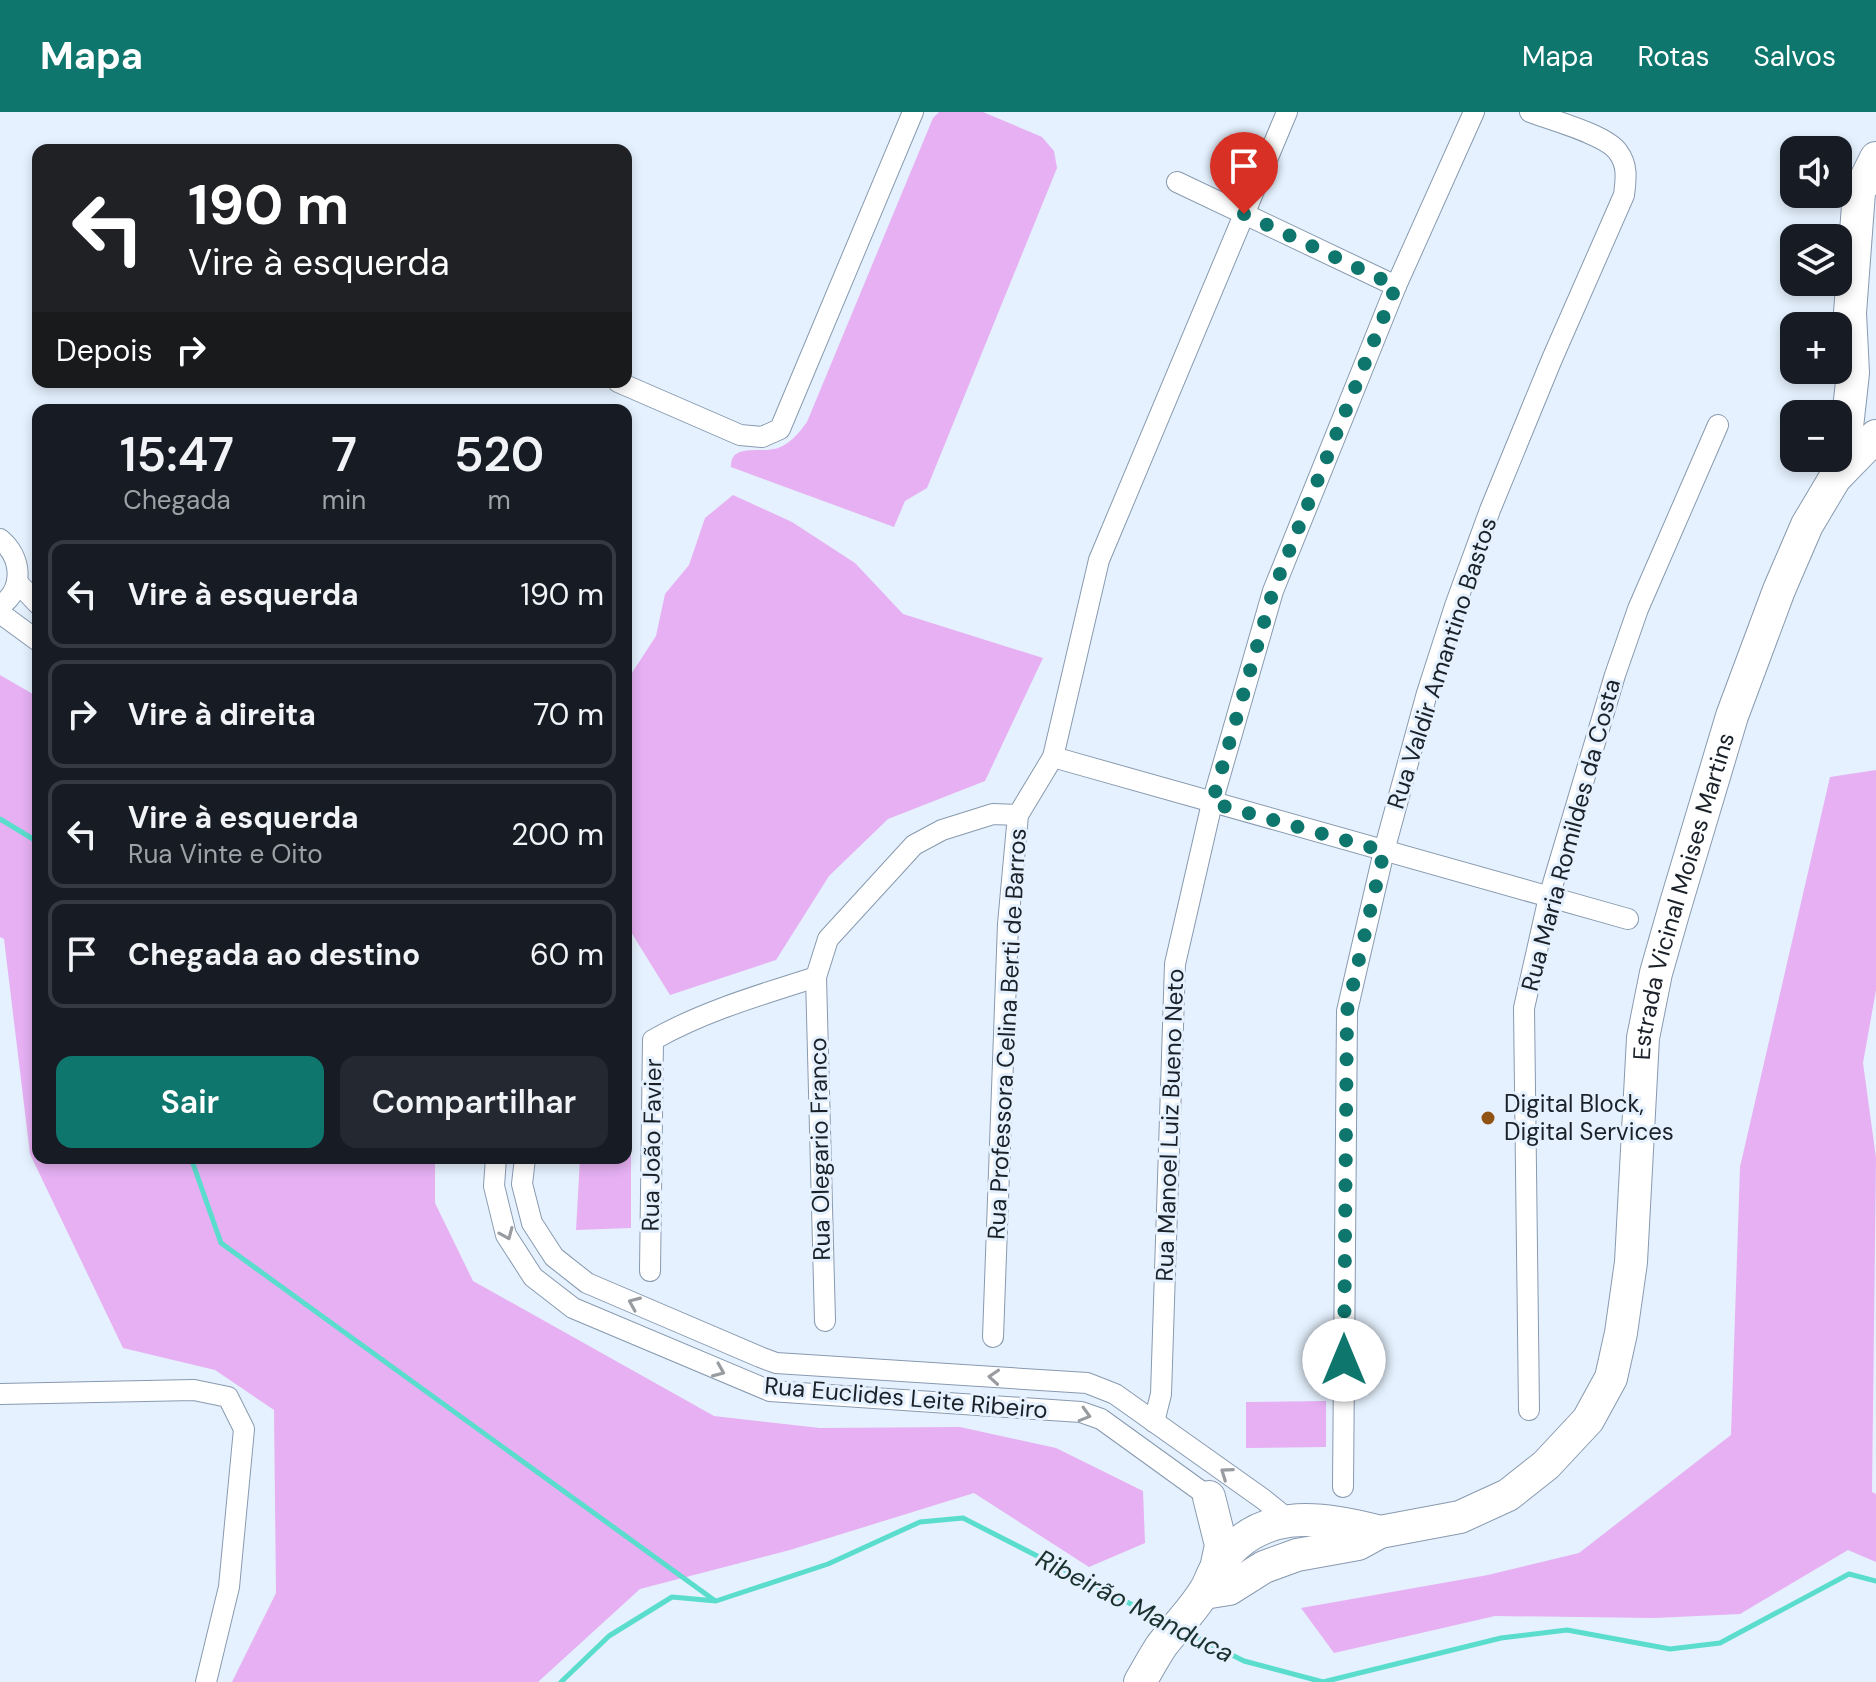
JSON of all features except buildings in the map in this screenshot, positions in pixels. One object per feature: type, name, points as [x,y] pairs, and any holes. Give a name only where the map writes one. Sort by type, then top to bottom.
[{"type":"main road","points":[[1835,478],[1847,427],[1853,373],[1850,313],[1859,192],[1876,158]]},
{"type":"main road","points":[[1854,287],[1859,308],[1876,343]]},
{"type":"main road","points":[[1835,478],[1876,436]]},
{"type":"main road","name":"Estrada Vicinal Moises Martins","points":[[1206,1588],[1229,1589],[1264,1567],[1297,1555],[1358,1544],[1380,1532],[1460,1517],[1508,1495],[1546,1465],[1588,1420],[1611,1378],[1621,1333],[1631,1262],[1643,1038],[1656,973],[1732,716],[1807,525],[1835,478]]},
{"type":"main road","points":[[1140,1682],[1206,1588],[1221,1545],[1209,1497]]},
{"type":"main road","name":"Estrada Vicinal Moises Martins","points":[[1206,1588],[1238,1543],[1261,1529],[1289,1520],[1316,1518],[1380,1532]]},
{"type":"main road","points":[[1289,1520],[1298,1536],[1297,1555]]},
{"type":"main road","points":[[1238,1543],[1253,1562],[1264,1567]]},
{"type":"street","points":[[632,388],[740,435],[762,437],[780,429],[913,112]]},
{"type":"street","name":"Rua Professora Celina Berti de Barros","points":[[993,1337],[1008,924],[1018,815],[1053,757],[1099,560],[1287,112]]},
{"type":"street","name":"Rua Manoel Luiz Bueno Neto","points":[[1154,1422],[1161,1394],[1175,964],[1212,803],[1273,591],[1396,286],[1474,112]]},
{"type":"street","name":"Rua Valdir Amantino Bastos","points":[[1343,1487],[1347,1011],[1384,851],[1427,693],[1455,606],[1490,510],[1552,359],[1624,195],[1627,172],[1618,151],[1601,139],[1530,112]]},
{"type":"street","points":[[1177,182],[1396,286]]},
{"type":"street","name":"Rua Maria Romildes da Costa","points":[[1529,1410],[1524,1008],[1549,897],[1615,675],[1638,609],[1718,425]]},
{"type":"street","points":[[0,539],[17,560],[17,582],[7,601],[0,606]]},
{"type":"street","points":[[17,582],[32,598]]},
{"type":"street","points":[[0,613],[32,637]]},
{"type":"street","points":[[1053,757],[1628,919]]},
{"type":"street","points":[[816,977],[828,939],[914,845],[942,830],[993,814],[1018,815]]},
{"type":"street","name":"Rua João Favier","points":[[650,1271],[653,1040],[733,1003],[816,977]]},
{"type":"street","name":"Rua Olegario Franco","points":[[816,977],[825,1321]]},
{"type":"street","name":"Rua Euclides Leite Ribeiro","points":[[496,1164],[494,1186],[506,1235],[533,1277],[573,1308],[770,1391],[1081,1412],[1101,1419],[1209,1497],[1229,1522],[1238,1543]]},
{"type":"street","name":"Rua Euclides Leite Ribeiro","points":[[524,1164],[522,1184],[532,1223],[554,1257],[587,1283],[776,1363],[1087,1383],[1115,1394],[1289,1520]]},
{"type":"street","points":[[805,1393],[806,1365]]},
{"type":"street","points":[[0,1394],[194,1390],[228,1397],[244,1429],[229,1587],[206,1682]]},
{"type":"street","points":[[1119,1432],[1123,1417],[1135,1408]]},
{"type":"street","points":[[1156,1459],[1169,1451],[1174,1436]]},
{"type":"shaded area","points":[[939,112],[983,112],[1042,137],[1054,151],[1057,168],[927,488],[905,501],[894,527],[731,467],[736,454],[783,446],[807,422],[933,118]]},
{"type":"shaded area","points":[[733,495],[792,522],[855,563],[903,614],[1043,658],[985,781],[888,819],[829,876],[776,960],[670,995],[632,934],[632,673],[656,636],[665,594],[689,565],[705,518]]},
{"type":"shaded area","points":[[0,675],[32,694],[32,1158],[4,939],[0,937]]},
{"type":"shaded area","points":[[1876,770],[1876,990],[1863,1063],[1876,1158],[1872,1492],[1876,1494],[1876,1562],[1848,1550],[1740,1614],[1655,1618],[1495,1616],[1334,1653],[1301,1608],[1488,1575],[1579,1553],[1731,1435],[1740,1167],[1830,777]]},
{"type":"shaded area","points":[[35,1164],[435,1164],[435,1203],[473,1281],[714,1416],[820,1428],[960,1427],[1056,1448],[1143,1491],[1145,1543],[1089,1567],[974,1493],[790,1550],[640,1589],[538,1682],[232,1682],[276,1593],[274,1410],[215,1370],[123,1348]]},
{"type":"shaded area","points":[[580,1164],[631,1164],[631,1228],[576,1230]]},
{"type":"shaded area","points":[[1326,1401],[1326,1447],[1246,1448],[1246,1402]]},
{"type":"waterway","points":[[0,819],[32,838]]},
{"type":"waterway","points":[[193,1164],[221,1243],[714,1600]]},
{"type":"waterway","name":"Ribeirão Manduca","points":[[561,1682],[609,1636],[672,1597],[716,1601],[828,1564],[920,1522],[963,1518],[1166,1622]]},
{"type":"waterway","name":"Ribeirão Manduca","points":[[1186,1632],[1244,1661],[1323,1682],[1501,1638],[1567,1630],[1670,1649],[1720,1643],[1849,1574],[1876,1581]]},
{"type":"place","name":"Digital Block, Digital Services","points":[[1488,1118]]},
{"type":"route","points":[[1244,214],[1396,286],[1273,591],[1212,803],[1384,851],[1347,1011],[1344,1360]]}]
